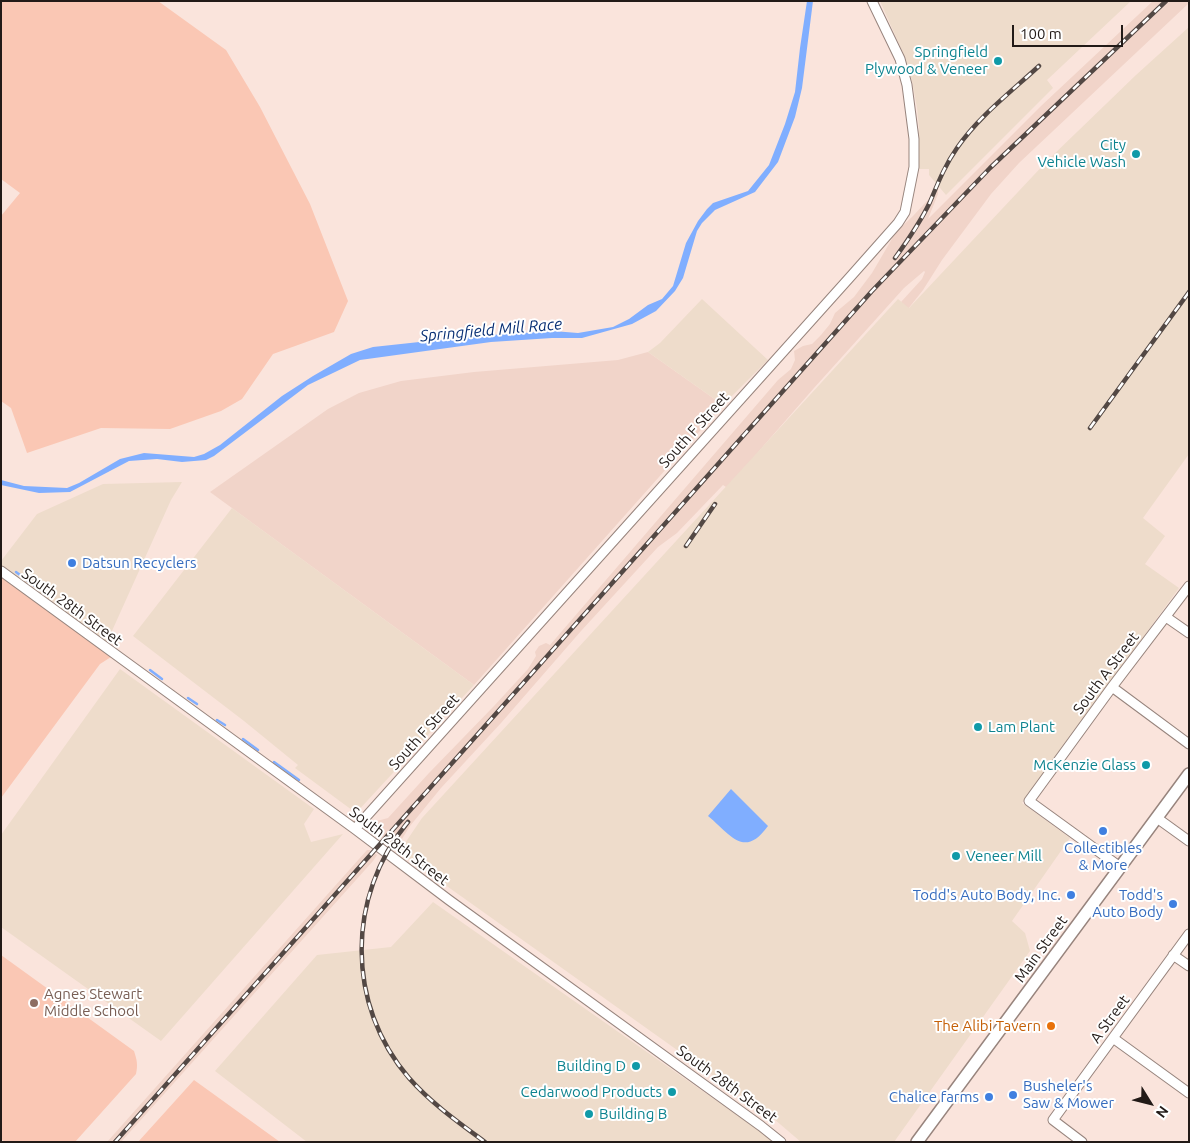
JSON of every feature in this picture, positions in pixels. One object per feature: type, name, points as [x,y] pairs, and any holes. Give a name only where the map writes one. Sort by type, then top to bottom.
[{"type":"main road","name":"Main Street","points":[[917,1142],[1189,774]]},
{"type":"street","name":"South F Street","points":[[355,829],[858,268],[904,212],[914,166],[914,139],[910,102],[900,60],[872,1]]},
{"type":"street","name":"South 28th Street","points":[[1,571],[781,1142]]},
{"type":"street","name":"South A Street","points":[[1120,867],[1029,801],[1189,586]]},
{"type":"street","points":[[1166,617],[1189,633]]},
{"type":"street","points":[[1112,687],[1189,744]]},
{"type":"street","points":[[1157,818],[1189,841]]},
{"type":"street","name":"A Street","points":[[1082,1142],[1053,1120],[1189,934]]},
{"type":"street","points":[[1173,955],[1189,966]]},
{"type":"street","points":[[1113,1038],[1189,1093]]},
{"type":"shaded area","points":[[1,1],[158,1],[226,50],[260,107],[310,204],[348,301],[334,332],[273,354],[242,399],[221,411],[170,429],[101,428],[27,453],[11,408],[1,401],[1,216],[20,193],[1,179]]},
{"type":"shaded area","points":[[880,1],[1131,1],[1047,80],[1053,88],[946,195],[929,175],[929,169],[917,169],[919,128],[912,81],[903,53]]},
{"type":"shaded area","points":[[1153,1],[1189,1],[1189,3],[1019,163],[991,194],[908,309],[901,302],[922,279],[924,271],[904,288],[814,388],[729,489],[723,485],[677,533],[658,547],[441,788],[410,826],[397,847],[388,846],[378,837],[375,831],[377,821],[388,818],[494,706],[528,669],[536,656],[535,652],[539,646],[546,643],[550,645],[778,380],[791,369],[795,360],[794,351],[812,344],[830,324],[835,313],[854,297],[872,273],[896,232],[938,189],[938,194],[928,219],[1041,106]]},
{"type":"shaded area","points":[[1189,27],[1189,454],[1143,518],[1165,536],[1145,564],[1179,588],[1022,803],[1070,838],[1012,921],[1025,933],[1030,951],[894,1142],[801,1142],[774,1119],[399,852],[422,818],[898,299],[909,308],[1048,160]]},
{"type":"shaded area","points":[[702,299],[768,360],[723,405],[648,352],[660,343]]},
{"type":"shaded area","points":[[648,352],[723,405],[474,685],[210,492],[328,409],[359,393],[401,381],[474,372],[618,360]]},
{"type":"shaded area","name":"Datsun Recyclers","points":[[182,482],[171,500],[107,642],[1,566],[1,561],[37,514],[103,484]]},
{"type":"shaded area","points":[[232,508],[474,685],[356,813],[295,768],[298,765],[133,636]]},
{"type":"shaded area","points":[[1,577],[111,657],[100,664],[1,798]]},
{"type":"shaded area","points":[[120,669],[314,809],[304,824],[311,842],[343,834],[161,1041],[1,927],[1,835]]},
{"type":"shaded area","points":[[367,850],[377,855],[373,861],[121,1142],[107,1142]]},
{"type":"shaded area","points":[[433,902],[774,1142],[307,1142],[215,1071],[317,955],[391,947]]},
{"type":"shaded area","name":"Agnes Stewart Middle School","points":[[1,955],[134,1051],[137,1062],[136,1074],[75,1142],[5,1142],[1,1139]]},
{"type":"shaded area","points":[[194,1080],[280,1142],[138,1142]]},
{"type":"water","points":[[807,1],[813,1],[802,88],[795,117],[778,162],[755,192],[715,210],[702,223],[697,231],[683,278],[675,291],[656,311],[632,324],[582,338],[491,342],[360,360],[308,385],[214,456],[206,460],[182,462],[157,459],[129,461],[70,492],[39,493],[1,485],[1,480],[24,486],[67,488],[120,459],[144,453],[194,457],[204,454],[220,445],[282,396],[313,376],[351,354],[373,347],[475,336],[553,331],[578,333],[613,327],[629,319],[648,305],[662,299],[673,286],[686,243],[707,209],[713,203],[748,191],[769,165],[795,92]]},
{"type":"water","points":[[731,789],[768,826],[752,841],[738,841],[708,816]]},
{"type":"waterway","points":[[16,572],[35,586]]},
{"type":"waterway","points":[[85,622],[93,628]]},
{"type":"waterway","points":[[150,670],[162,679]]},
{"type":"waterway","points":[[188,698],[197,704]]},
{"type":"waterway","points":[[217,720],[225,725]]},
{"type":"waterway","points":[[243,739],[258,750]]},
{"type":"waterway","points":[[274,762],[299,780]]},
{"type":"railway","points":[[115,1142],[872,291],[990,168],[1166,1]]},
{"type":"railway","points":[[895,258],[922,217],[942,174],[965,137],[996,105],[1039,66]]},
{"type":"railway","points":[[1090,428],[1189,292]]},
{"type":"railway","points":[[686,546],[715,504]]},
{"type":"railway","points":[[408,822],[388,851],[373,883],[364,916],[362,950],[365,984],[374,1018],[388,1049],[409,1078],[436,1104],[485,1142]]},
{"type":"place","name":"Springfield Plywood & Veneer","points":[[998,61]]},
{"type":"place","name":"City Vehicle Wash","points":[[1136,154]]},
{"type":"place","name":"Datsun Recyclers","points":[[72,563]]},
{"type":"place","name":"Lam Plant","points":[[978,727]]},
{"type":"place","name":"McKenzie Glass","points":[[1146,765]]},
{"type":"place","name":"Collectibles & More","points":[[1103,831]]},
{"type":"place","name":"Veneer Mill","points":[[956,856]]},
{"type":"place","name":"Todd's Auto Body, Inc.","points":[[1071,895]]},
{"type":"place","name":"Todd's Auto Body","points":[[1173,904]]},
{"type":"place","name":"Agnes Stewart Middle School","points":[[34,1003]]},
{"type":"place","name":"The Alibi Tavern","points":[[1051,1026]]},
{"type":"place","name":"Building D","points":[[636,1066]]},
{"type":"place","name":"Cedarwood Products","points":[[672,1092]]},
{"type":"place","name":"Busheler's Saw & Mower","points":[[1013,1095]]},
{"type":"place","name":"Chalice farms","points":[[989,1097]]},
{"type":"place","name":"Building B","points":[[589,1114]]},
{"type":"water label","name":"Springfield Mill Race","points":[[491,330]]}]
